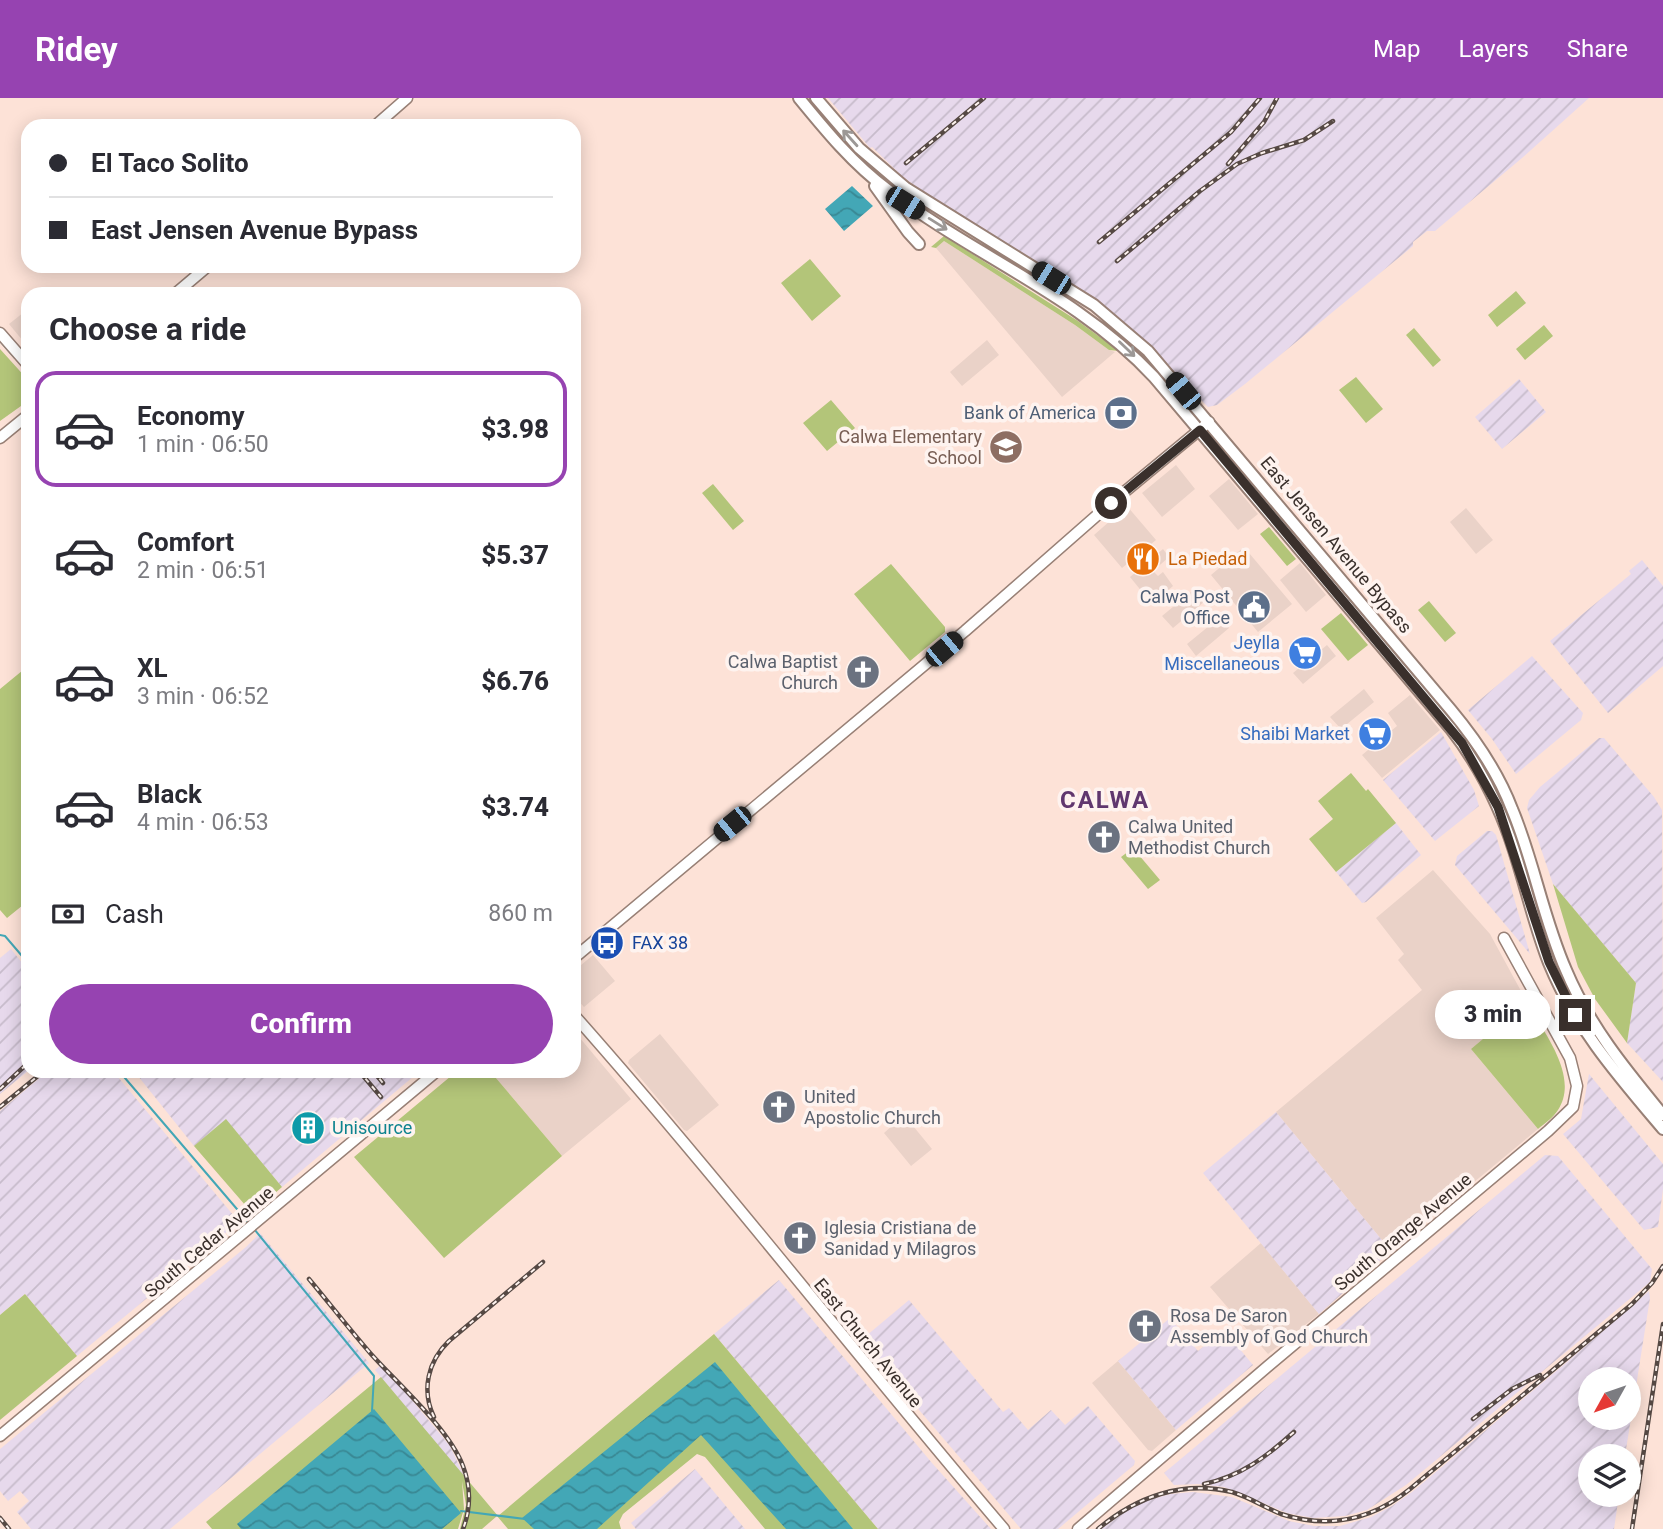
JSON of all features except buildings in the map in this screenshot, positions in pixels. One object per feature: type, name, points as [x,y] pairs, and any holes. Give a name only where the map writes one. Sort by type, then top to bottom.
[{"type":"main road","points":[[383,119],[407,98]]},
{"type":"main road","points":[[799,98],[863,170],[919,244]]},
{"type":"main road","name":"East Jensen Avenue Bypass","points":[[816,98],[859,148],[888,174],[1112,318],[1156,359],[1451,710],[1488,761],[1516,818],[1565,968],[1612,1060]]},
{"type":"main road","name":"East Jensen Avenue Bypass","points":[[863,170],[905,203],[1109,333],[1140,361],[1200,430],[1462,743],[1498,807],[1546,955],[1560,988],[1583,1029],[1612,1060]]},
{"type":"main road","points":[[183,287],[200,273]]},
{"type":"main road","points":[[0,332],[21,357]]},
{"type":"main road","points":[[0,438],[21,421]]},
{"type":"main road","points":[[581,952],[965,632],[1111,503],[1209,422]]},
{"type":"main road","name":"South Orange Avenue","points":[[1078,1529],[1573,1107],[1577,1086],[1570,1058],[1504,938]]},
{"type":"main road","name":"East Church Avenue","points":[[581,1023],[1004,1529]]},
{"type":"main road","points":[[1612,1060],[1663,1115]]},
{"type":"main road","points":[[1612,1060],[1662,1128]]},
{"type":"main road","name":"South Cedar Avenue","points":[[0,1436],[430,1078]]},
{"type":"shaded area","points":[[828,98],[1589,98],[1435,231],[1427,231],[1413,242],[1413,246],[1245,384],[1217,405],[1208,407],[1124,323],[1085,293],[902,176],[870,148]]},
{"type":"shaded area","points":[[944,241],[1115,352],[1062,397],[936,248]]},
{"type":"shaded area","points":[[21,315],[21,339],[9,324]]},
{"type":"shaded area","points":[[987,340],[999,355],[962,386],[950,372]]},
{"type":"shaded area","points":[[1519,379],[1546,412],[1502,449],[1475,417]]},
{"type":"shaded area","points":[[1176,465],[1195,489],[1162,517],[1142,493]]},
{"type":"shaded area","points":[[1229,479],[1258,514],[1238,530],[1209,496]]},
{"type":"shaded area","points":[[1127,506],[1156,540],[1122,568],[1094,535]]},
{"type":"shaded area","points":[[1466,508],[1493,540],[1476,554],[1450,522]]},
{"type":"shaded area","points":[[1244,547],[1292,604],[1258,632],[1211,575]]},
{"type":"shaded area","points":[[1163,549],[1169,557],[1153,571],[1158,576],[1163,572],[1173,586],[1152,604],[1130,577]]},
{"type":"shaded area","points":[[1642,560],[1663,586],[1663,666],[1608,713],[1550,641],[1631,574],[1629,571]]},
{"type":"shaded area","points":[[1300,563],[1326,595],[1306,612],[1280,580]]},
{"type":"shaded area","points":[[1196,588],[1206,600],[1173,628],[1162,616]]},
{"type":"shaded area","points":[[1220,617],[1229,628],[1196,656],[1187,644]]},
{"type":"shaded area","points":[[1327,645],[1336,656],[1303,684],[1293,673]]},
{"type":"shaded area","points":[[1532,656],[1583,713],[1581,720],[1516,774],[1468,710]]},
{"type":"shaded area","points":[[1364,689],[1374,702],[1341,729],[1330,717]]},
{"type":"shaded area","points":[[1410,695],[1440,730],[1382,778],[1362,755],[1397,726],[1388,713]]},
{"type":"shaded area","points":[[1441,732],[1474,790],[1479,806],[1435,841],[1383,780]]},
{"type":"shaded area","points":[[1599,738],[1604,738],[1662,810],[1663,1082],[1627,1043],[1636,983],[1553,884],[1527,808],[1529,800],[1540,787]]},
{"type":"shaded area","points":[[1396,823],[1421,855],[1362,903],[1336,872]]},
{"type":"shaded area","points":[[1487,831],[1496,835],[1530,954],[1455,865],[1457,856]]},
{"type":"shaded area","points":[[1433,870],[1490,934],[1527,1002],[1471,1049],[1538,1129],[1391,1251],[1276,1112],[1422,990],[1398,960],[1404,954],[1376,918]]},
{"type":"shaded area","points":[[11,949],[21,961],[21,1077],[0,1094],[0,958]]},
{"type":"shaded area","points":[[593,955],[615,981],[584,1007],[581,1004],[581,965]]},
{"type":"shaded area","points":[[660,1034],[719,1105],[687,1131],[628,1063]]},
{"type":"shaded area","points":[[581,1039],[631,1099],[562,1156],[496,1078],[581,1078]]},
{"type":"shaded area","points":[[1589,1074],[1663,1164],[1658,1227],[1644,1230],[1563,1134],[1581,1119]]},
{"type":"shaded area","points":[[40,1078],[119,1078],[239,1222],[77,1356],[25,1294],[0,1315],[0,1111]]},
{"type":"shaded area","points":[[140,1078],[412,1078],[282,1187],[226,1120],[194,1146]]},
{"type":"shaded area","points":[[1276,1112],[1391,1251],[1319,1314],[1203,1173]]},
{"type":"shaded area","points":[[904,1115],[932,1149],[911,1166],[884,1133]]},
{"type":"shaded area","points":[[1545,1155],[1558,1156],[1652,1269],[1650,1282],[1406,1485],[1367,1510],[1345,1516],[1313,1518],[1287,1513],[1224,1487],[1174,1485],[1164,1473]]},
{"type":"shaded area","points":[[260,1233],[369,1363],[170,1529],[31,1529],[17,1512],[29,1501],[20,1491],[8,1501],[0,1491],[0,1449]]},
{"type":"shaded area","points":[[1261,1243],[1319,1314],[1268,1354],[1210,1287]]},
{"type":"shaded area","points":[[779,1280],[932,1463],[991,1529],[878,1529],[714,1334]]},
{"type":"shaded area","points":[[1649,1291],[1639,1367],[1578,1367],[1578,1430],[1629,1430],[1627,1444],[1578,1444],[1578,1507],[1617,1507],[1614,1529],[1101,1529],[1129,1509],[1171,1494],[1193,1492],[1232,1497],[1289,1521],[1314,1526],[1340,1526],[1371,1517],[1412,1492]]},
{"type":"shaded area","points":[[909,1300],[1003,1412],[1009,1408],[1028,1430],[1051,1410],[1065,1425],[1088,1406],[1135,1461],[1134,1465],[1058,1529],[1021,1529],[860,1341]]},
{"type":"shaded area","points":[[1170,1318],[1198,1351],[1224,1330],[1253,1365],[1176,1430],[1118,1361]]},
{"type":"shaded area","points":[[1118,1361],[1176,1430],[1152,1451],[1148,1450],[1092,1383]]},
{"type":"shaded area","points":[[382,1364],[450,1446],[465,1478],[375,1370]]},
{"type":"shaded area","points":[[695,1469],[745,1529],[636,1529],[631,1523]]},
{"type":"green space","points":[[944,236],[1078,321],[1119,351],[1109,350],[1075,325],[944,241],[936,248],[931,247]]},
{"type":"green space","points":[[810,259],[841,296],[812,321],[781,283]]},
{"type":"green space","points":[[1516,291],[1526,303],[1497,327],[1488,315]]},
{"type":"green space","points":[[1544,325],[1553,336],[1525,360],[1516,349]]},
{"type":"green space","points":[[1414,328],[1441,360],[1433,367],[1406,335]]},
{"type":"green space","points":[[0,349],[21,372],[21,406],[0,421]]},
{"type":"green space","points":[[1356,377],[1383,409],[1366,423],[1339,390]]},
{"type":"green space","points":[[831,400],[855,428],[827,451],[803,423]]},
{"type":"green space","points":[[713,484],[744,521],[733,530],[702,493]]},
{"type":"green space","points":[[1269,527],[1296,559],[1287,566],[1260,534]]},
{"type":"green space","points":[[891,564],[945,627],[945,632],[910,661],[854,594]]},
{"type":"green space","points":[[1429,601],[1456,633],[1445,642],[1418,610]]},
{"type":"green space","points":[[1341,613],[1368,645],[1348,661],[1321,629]]},
{"type":"green space","points":[[21,672],[21,907],[7,918],[0,910],[0,689]]},
{"type":"green space","points":[[1351,773],[1396,823],[1336,872],[1309,839],[1333,819],[1318,801]]},
{"type":"green space","points":[[1133,848],[1160,880],[1148,889],[1121,857]]},
{"type":"green space","points":[[1553,884],[1636,983],[1627,1043],[1595,999],[1578,967]]},
{"type":"green space","points":[[1527,1002],[1557,1054],[1565,1083],[1564,1097],[1558,1110],[1538,1129],[1471,1049]]},
{"type":"green space","points":[[449,1078],[496,1078],[562,1156],[444,1258],[354,1157]]},
{"type":"green space","points":[[226,1119],[282,1187],[252,1213],[194,1146]]},
{"type":"green space","points":[[25,1294],[77,1356],[0,1420],[0,1315]]},
{"type":"green space","points":[[714,1334],[878,1529],[765,1529],[705,1457],[697,1454],[623,1514],[619,1522],[621,1529],[508,1529],[497,1516],[482,1529],[460,1529],[466,1505],[462,1481],[464,1509],[458,1529],[212,1529],[206,1522],[381,1377],[498,1516]]},
{"type":"water","points":[[852,186],[873,206],[844,231],[825,209]]},
{"type":"water","points":[[715,1362],[853,1529],[786,1529],[701,1435],[597,1529],[534,1529],[522,1518]]},
{"type":"water","points":[[374,1409],[461,1513],[442,1529],[241,1529],[237,1524]]},
{"type":"waterway","points":[[0,341],[15,358]]},
{"type":"waterway","points":[[0,935],[5,936],[21,955]]},
{"type":"waterway","points":[[125,1078],[248,1222]]},
{"type":"waterway","points":[[254,1229],[374,1376],[372,1411]]},
{"type":"waterway","points":[[461,1511],[525,1519]]},
{"type":"railway","points":[[906,163],[984,98]]},
{"type":"railway","points":[[1099,242],[1231,132],[1260,98]]},
{"type":"railway","points":[[1228,164],[1264,122],[1277,98]]},
{"type":"railway","points":[[1117,261],[1200,191],[1237,164],[1304,140],[1333,121]]},
{"type":"railway","points":[[0,1089],[21,1070]]},
{"type":"railway","points":[[0,1107],[35,1078]]},
{"type":"railway","points":[[365,1078],[381,1097]]},
{"type":"railway","points":[[379,1078],[383,1083]]},
{"type":"railway","points":[[434,1417],[427,1386],[432,1367],[442,1349],[543,1262]]},
{"type":"railway","points":[[1098,1529],[1144,1500],[1160,1494],[1195,1488],[1232,1492],[1281,1514],[1316,1521],[1349,1519],[1380,1508],[1410,1489],[1632,1304],[1652,1283],[1663,1266]]},
{"type":"railway","points":[[309,1279],[371,1354],[447,1437],[463,1466],[469,1490],[469,1505],[463,1529]]},
{"type":"railway","points":[[1632,1529],[1663,1324]]},
{"type":"railway","points":[[1473,1419],[1512,1389],[1540,1375]]},
{"type":"railway","points":[[1204,1484],[1230,1476],[1252,1464],[1294,1432]]},
{"type":"railway","points":[[0,1518],[9,1529]]},
{"type":"place","name":"Bank of America","points":[[1121,413]]},
{"type":"place","name":"Calwa Elementary School","points":[[1006,447]]},
{"type":"place","name":"La Piedad","points":[[1143,559]]},
{"type":"place","name":"Calwa Post Office","points":[[1254,607]]},
{"type":"place","name":"Jeylla Miscellaneous","points":[[1305,653]]},
{"type":"place","name":"Calwa Baptist Church","points":[[863,672]]},
{"type":"place","name":"Shaibi Market","points":[[1375,734]]},
{"type":"place","name":"Calwa United Methodist Church","points":[[1104,837]]},
{"type":"place","name":"FAX 38","points":[[607,943]]},
{"type":"place","name":"United Apostolic Church","points":[[779,1107]]},
{"type":"place","name":"Unisource","points":[[308,1128]]},
{"type":"place","name":"Iglesia Cristiana de Sanidad y Milagros","points":[[800,1238]]},
{"type":"place","name":"Rosa De Saron Assembly of God Church","points":[[1145,1326]]},
{"type":"district","name":"CALWA","points":[[1105,800]]},
{"type":"route","points":[[1111,503],[1200,430],[1462,743],[1498,807],[1549,962],[1575,1015]]}]
